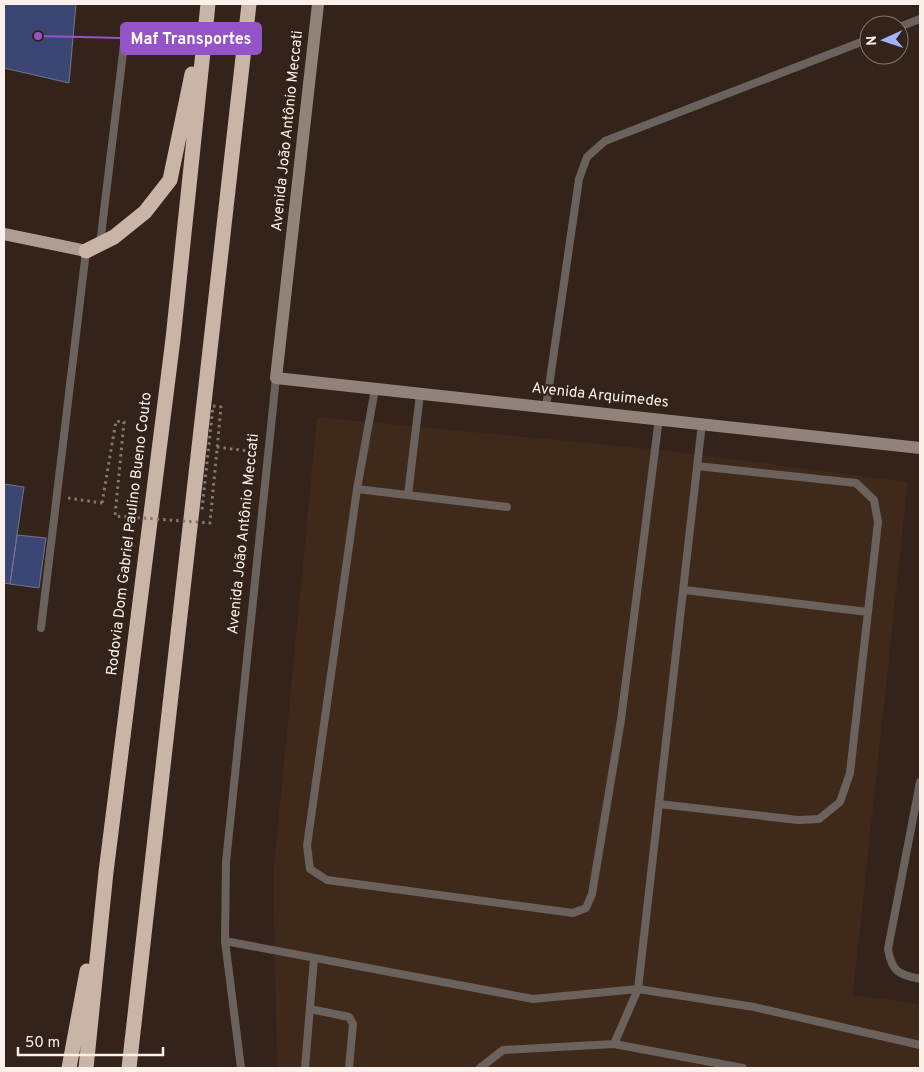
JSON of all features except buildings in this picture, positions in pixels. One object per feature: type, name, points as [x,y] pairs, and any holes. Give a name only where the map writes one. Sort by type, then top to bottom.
[{"type":"highway","points":[[86,251],[114,237],[145,212],[170,180],[208,4]]},
{"type":"highway","name":"Rodovia Dom Gabriel Paulino Bueno Couto","points":[[86,1068],[106,872],[172,339],[208,4]]},
{"type":"highway","points":[[129,1068],[210,360],[248,4]]},
{"type":"highway","points":[[69,1068],[106,872]]},
{"type":"main road","name":"Avenida João Antônio Meccati","points":[[276,378],[318,4]]},
{"type":"main road","points":[[4,234],[86,251]]},
{"type":"main road","name":"Avenida Arquimedes","points":[[276,378],[659,418],[920,448]]},
{"type":"lane","points":[[100,244],[126,28]]},
{"type":"lane","points":[[546,407],[579,179],[587,157],[606,141],[859,43]]},
{"type":"lane","points":[[41,628],[86,251]]},
{"type":"lane","name":"Avenida João Antônio Meccati","points":[[241,1068],[225,941],[226,862],[276,378]]},
{"type":"lane","points":[[375,389],[356,489],[307,846],[310,869],[327,880],[574,913],[586,908],[592,894],[622,710],[659,418]]},
{"type":"lane","points":[[408,496],[420,394]]},
{"type":"lane","points":[[614,1044],[638,989],[702,423]]},
{"type":"lane","points":[[659,804],[798,820],[819,819],[840,802],[850,773],[878,522],[874,500],[856,483],[697,466]]},
{"type":"lane","points":[[356,489],[507,506]]},
{"type":"lane","points":[[684,590],[868,612]]},
{"type":"lane","points":[[920,782],[888,949],[890,965],[902,975],[920,979]]},
{"type":"lane","points":[[225,941],[533,1000],[638,989],[754,1007],[920,1045]]},
{"type":"lane","points":[[305,1068],[314,958]]},
{"type":"lane","points":[[310,1009],[349,1017],[353,1024],[349,1068]]},
{"type":"lane","points":[[480,1068],[503,1050],[614,1044],[743,1068]]},
{"type":"path","points":[[57,496],[102,503],[116,421],[124,422],[115,516],[210,523],[221,407],[213,406],[202,510]]},
{"type":"path","points":[[217,447],[269,453]]},
{"type":"shaded area","points":[[317,417],[661,450],[908,482],[853,995],[920,1004],[920,1068],[277,1068],[273,875]]},
{"type":"place","name":"Maf Transportes","points":[[38,36]]}]
